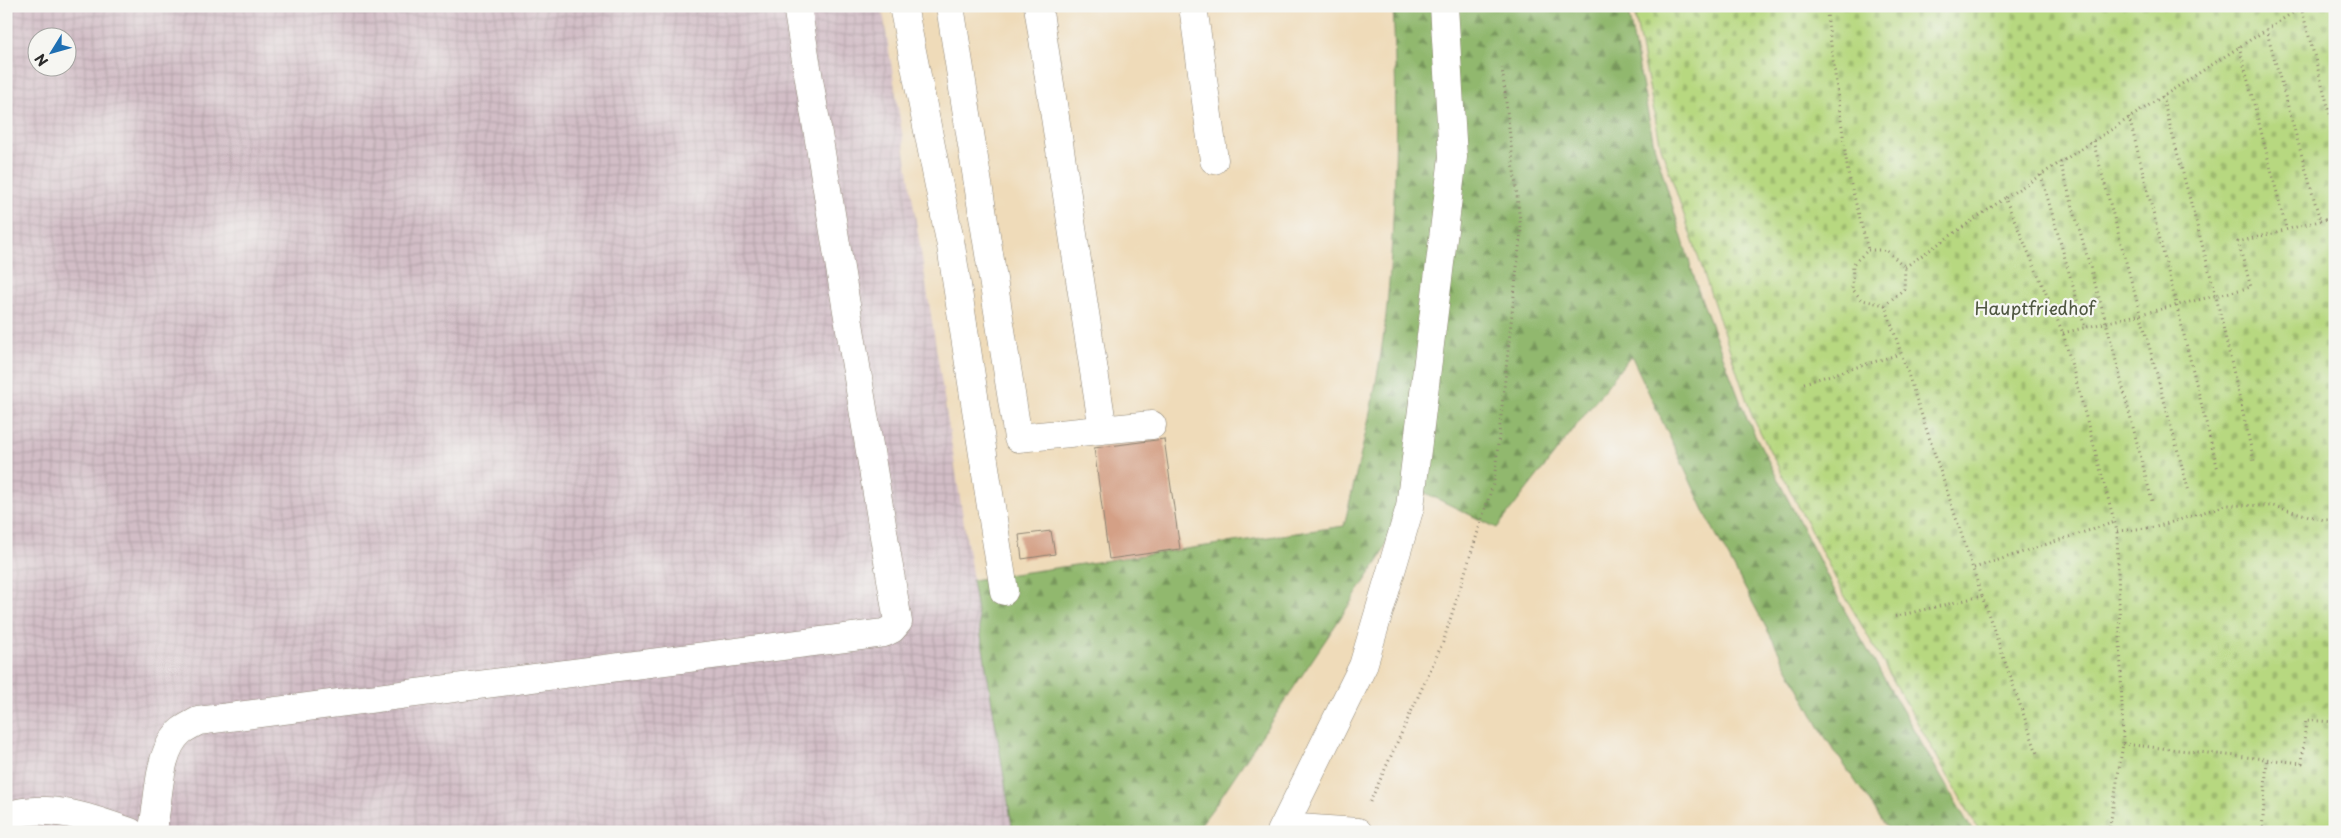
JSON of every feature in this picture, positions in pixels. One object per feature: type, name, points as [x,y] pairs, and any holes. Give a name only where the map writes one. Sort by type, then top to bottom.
[{"type":"main road","points":[[152,832],[161,774],[170,745],[181,732],[198,721],[884,633],[892,629],[898,622],[797,6]]},
{"type":"main road","points":[[903,6],[951,246],[1004,591]]},
{"type":"main road","points":[[950,6],[1018,438],[1152,425]]},
{"type":"main road","points":[[1038,6],[1103,430]]},
{"type":"main road","points":[[1193,6],[1214,160]]},
{"type":"main road","points":[[1357,832],[1282,830],[1362,666],[1410,507],[1453,157],[1444,6]]},
{"type":"main road","points":[[6,816],[18,812],[46,811],[88,817],[130,832]]},
{"type":"path","points":[[1826,6],[1848,173],[1868,250]]},
{"type":"path","points":[[2288,6],[2294,11]]},
{"type":"path","points":[[1905,267],[2005,198],[2302,7],[2335,132]]},
{"type":"path","points":[[2266,29],[2320,220]]},
{"type":"path","points":[[2239,46],[2286,228]]},
{"type":"path","points":[[1357,832],[1443,642],[1494,481],[1521,230],[1502,68]]},
{"type":"path","points":[[2162,96],[2216,296],[2254,461]]},
{"type":"path","points":[[2129,117],[2218,470]]},
{"type":"path","points":[[2093,141],[2189,492]]},
{"type":"path","points":[[2060,162],[2106,322],[2152,501]]},
{"type":"path","points":[[2041,175],[2085,328]]},
{"type":"path","points":[[2005,198],[2063,333],[2117,531],[2123,744],[2109,832]]},
{"type":"path","points":[[2063,333],[2251,287],[2238,242],[2286,228],[2335,217]]},
{"type":"path","points":[[1885,305],[1862,300],[1852,289],[1853,264],[1868,250],[1886,250],[1905,267]]},
{"type":"path","points":[[1885,305],[1904,289],[1905,267]]},
{"type":"path","points":[[1885,305],[1982,596],[2038,756]]},
{"type":"path","points":[[1804,383],[1900,354]]},
{"type":"path","points":[[2117,531],[2156,528],[2228,505],[2273,506],[2324,520],[2335,520]]},
{"type":"path","points":[[1974,568],[2115,522]]},
{"type":"path","points":[[1893,617],[1982,596]]},
{"type":"path","points":[[2123,744],[2302,763],[2306,720],[2335,722]]},
{"type":"path","points":[[2262,832],[2267,759]]},
{"type":"shaded area","points":[[6,6],[882,6],[1013,832],[6,832]]},
{"type":"green space","points":[[1393,6],[1627,6],[1654,145],[1698,290],[1747,419],[1845,611],[1973,832],[1890,832],[1823,734],[1710,523],[1631,355],[1497,528],[1409,485],[1381,557],[1216,804],[1195,832],[1013,832],[972,580],[1344,526],[1375,389],[1387,306],[1395,156]]},
{"type":"green space","name":"Hauptfriedhof","points":[[1633,6],[2335,6],[2335,832],[1980,832],[1842,591],[1752,416],[1661,147]]},
{"type":"building","points":[[1164,439],[1180,549],[1109,559],[1094,448]]},
{"type":"building","points":[[1051,531],[1055,554],[1022,559],[1019,535]]}]
